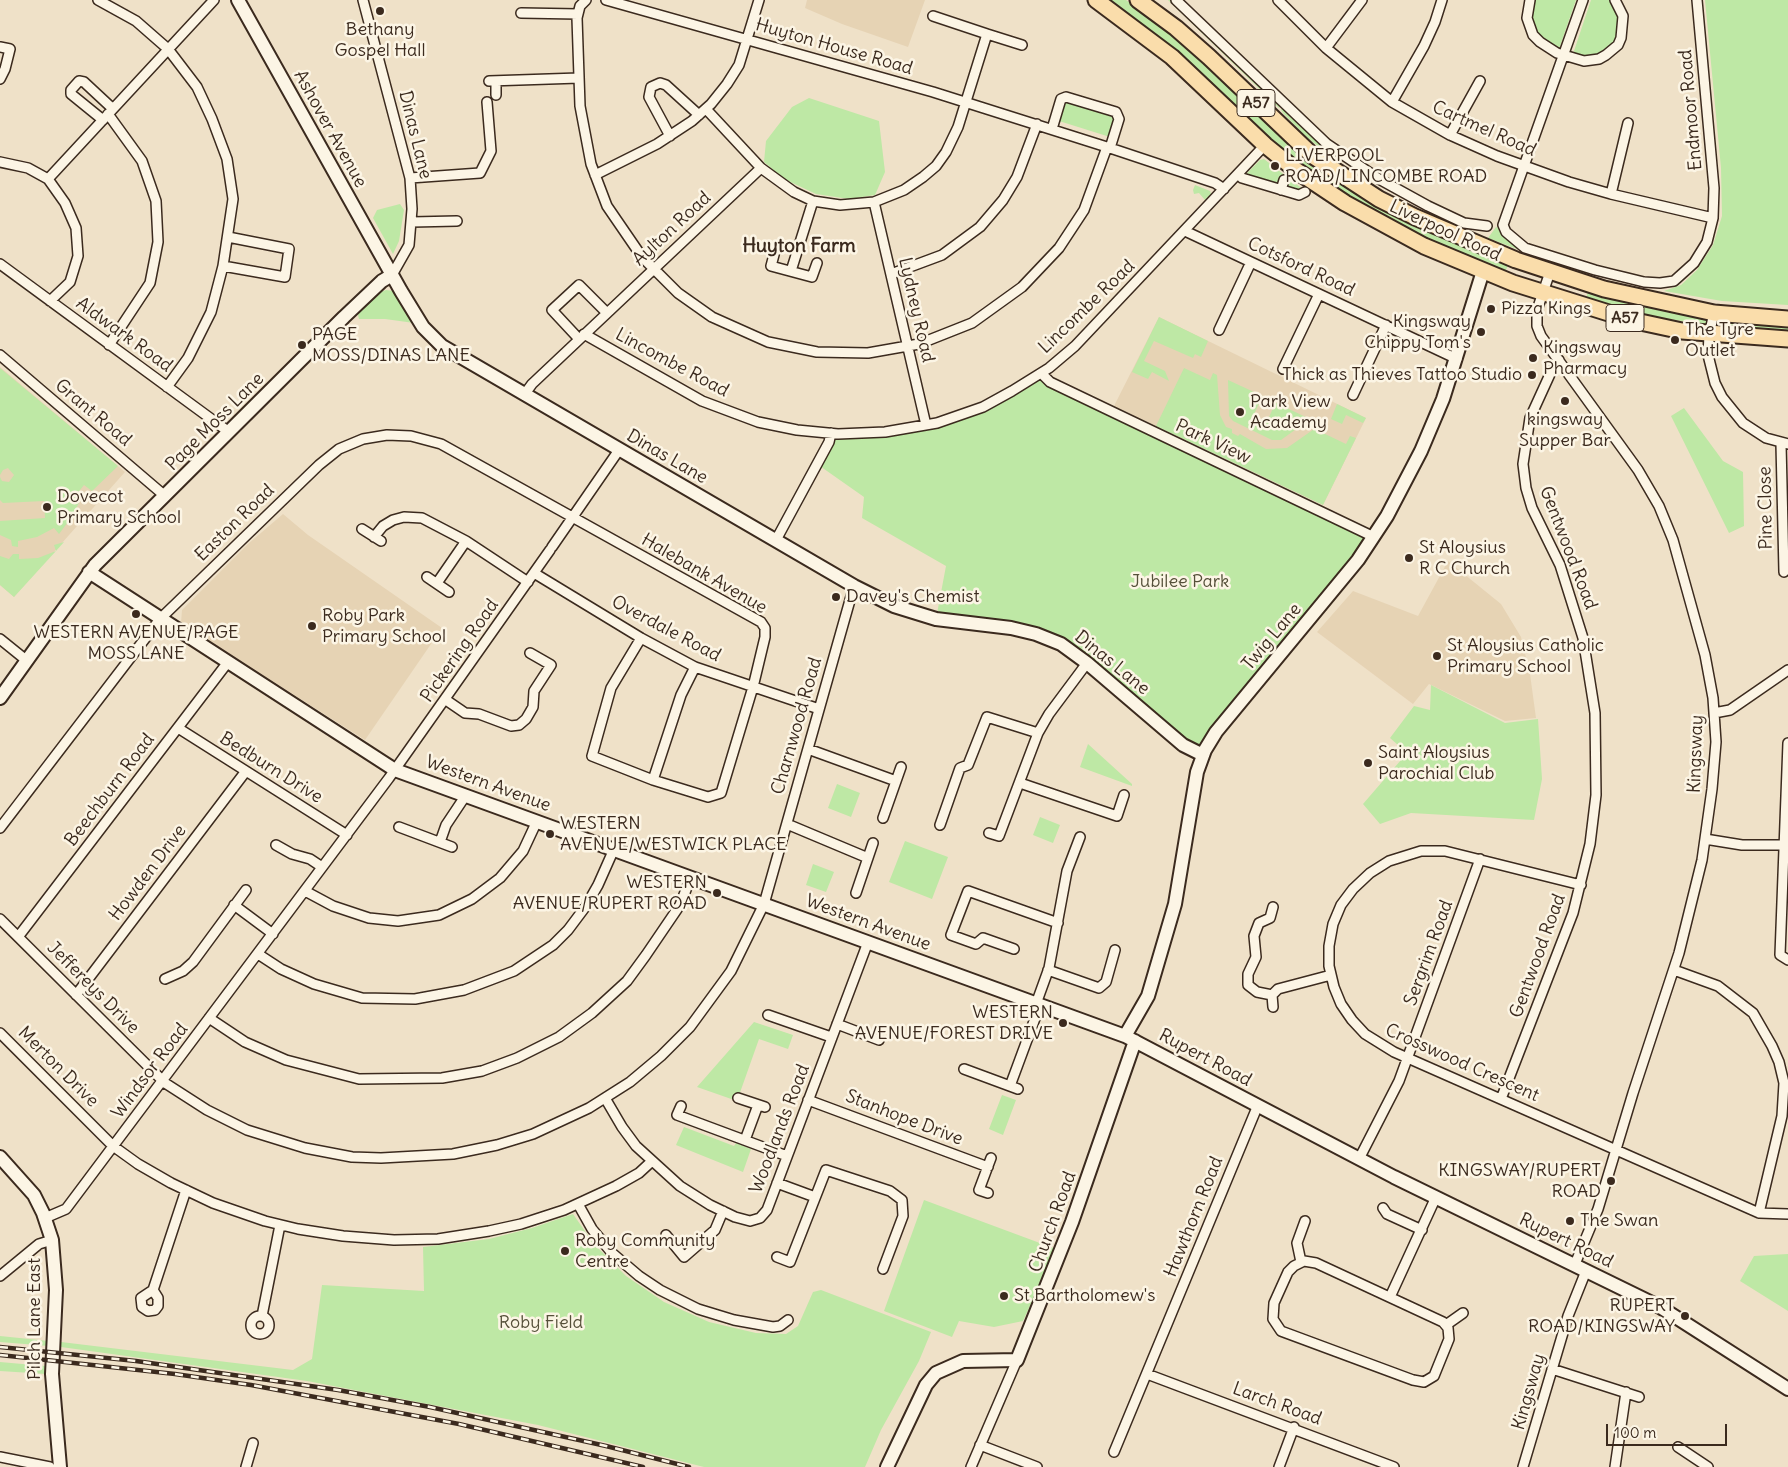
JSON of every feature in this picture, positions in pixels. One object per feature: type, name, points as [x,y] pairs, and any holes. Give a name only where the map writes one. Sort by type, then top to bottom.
[{"type":"highway","name":"Liverpool Road","points":[[1096,0],[1172,57],[1265,145],[1297,171],[1345,203],[1424,246],[1542,293],[1631,320],[1682,332],[1788,339]]},
{"type":"highway","name":"Liverpool Road","points":[[1138,0],[1176,28],[1209,57],[1313,156],[1346,178],[1415,217],[1486,248],[1550,272],[1604,289],[1714,313],[1788,319]]},
{"type":"street","points":[[98,0],[136,21],[168,49],[197,88],[212,119],[227,159],[233,199],[223,266],[211,312],[188,358],[167,387]]},
{"type":"street","points":[[48,179],[214,0]]},
{"type":"street","name":"Ashover Avenue","points":[[238,0],[392,275]]},
{"type":"street","name":"Dinas Lane","points":[[363,0],[410,178],[412,222],[409,245],[392,275],[420,322],[436,342],[854,586],[894,606],[936,619],[1011,628],[1036,634],[1061,644],[1087,663],[1183,745],[1203,754]]},
{"type":"street","points":[[586,0],[580,6],[578,14],[582,122],[595,175],[614,217],[633,246],[653,270],[678,293],[712,317],[768,342],[802,350],[840,354],[875,352],[908,346],[932,340],[972,323],[1012,296],[1060,248],[1084,210],[1119,118],[1116,112],[1066,97],[1061,99],[1052,129]]},
{"type":"street","name":"Huyton House Road","points":[[606,0],[1037,124],[1214,183],[1224,189]]},
{"type":"street","points":[[595,175],[630,159],[670,136],[702,112],[736,71],[748,40],[759,0]]},
{"type":"street","points":[[1176,0],[1326,144],[1379,179],[1428,206],[1464,223],[1487,226]]},
{"type":"street","name":"Cartmel Road","points":[[1278,0],[1326,48],[1392,102],[1450,135],[1524,166],[1611,194],[1714,218]]},
{"type":"street","points":[[1326,48],[1362,0]]},
{"type":"street","points":[[1392,102],[1436,22],[1442,0]]},
{"type":"street","points":[[1530,0],[1527,18],[1533,35],[1548,48],[1565,56],[1584,61],[1599,59],[1618,45],[1624,31],[1624,23],[1621,8],[1615,0]]},
{"type":"street","points":[[1524,166],[1565,56],[1583,0]]},
{"type":"street","name":"Endmoor Road","points":[[1697,0],[1714,188],[1714,218]]},
{"type":"street","points":[[521,13],[578,14]]},
{"type":"street","points":[[933,16],[1022,45]]},
{"type":"street","points":[[670,136],[648,97],[651,87],[660,83],[666,85],[702,112],[780,184],[813,201],[840,205],[874,202],[904,190],[936,166],[953,138],[987,34]]},
{"type":"street","points":[[0,47],[10,49],[5,69],[0,79]]},
{"type":"street","points":[[496,95],[493,81],[579,78]]},
{"type":"street","points":[[1450,135],[1480,81]]},
{"type":"street","points":[[410,178],[480,173],[491,151],[488,102]]},
{"type":"street","points":[[108,115],[142,161],[156,201],[158,242],[150,283],[109,345]]},
{"type":"street","points":[[1611,194],[1628,123]]},
{"type":"street","points":[[891,274],[942,255],[980,227],[1003,200],[1017,177],[1037,124]]},
{"type":"street","name":"Lincombe Road","points":[[582,337],[689,394],[724,410],[770,425],[831,433],[878,432],[926,425],[983,407],[1041,373],[1086,336],[1265,145]]},
{"type":"street","points":[[0,162],[28,168],[48,179],[65,203],[76,228],[78,256],[70,282],[50,301]]},
{"type":"street","name":"Liverpool Road","points":[[1524,166],[1503,225],[1506,232],[1525,248],[1595,270],[1644,282],[1660,283],[1674,281],[1694,263],[1707,242],[1714,218]]},
{"type":"street","name":"Aylton Road","points":[[524,395],[530,386],[761,168]]},
{"type":"street","points":[[1238,174],[1242,178],[1298,195],[1305,192]]},
{"type":"street","points":[[1281,190],[1284,180]]},
{"type":"street","points":[[791,271],[813,201]]},
{"type":"street","name":"Lydney Road","points":[[874,202],[926,425]]},
{"type":"street","points":[[412,222],[457,221]]},
{"type":"street","name":"Cotsford Road","points":[[1185,231],[1457,359]]},
{"type":"street","points":[[223,266],[284,277],[289,249],[228,237]]},
{"type":"street","points":[[775,251],[771,266],[812,277],[816,263]]},
{"type":"street","points":[[1219,330],[1252,262]]},
{"type":"street","name":"Aldwark Road","points":[[0,264],[229,432]]},
{"type":"street","name":"Twig Lane","points":[[1130,1039],[1148,996],[1173,910],[1182,870],[1197,772],[1203,754],[1210,739],[1345,576],[1374,537],[1421,451],[1457,359],[1483,271]]},
{"type":"street","name":"Kingsway","points":[[1523,1467],[1616,1148],[1674,970],[1705,839],[1716,742],[1706,655],[1674,540],[1659,506],[1638,470],[1541,336],[1537,326],[1537,310],[1550,272]]},
{"type":"street","name":"Page Moss Lane","points":[[0,698],[89,572],[344,317],[382,281],[392,275]]},
{"type":"street","points":[[582,337],[552,310],[579,285],[607,313]]},
{"type":"street","points":[[1283,369],[1319,294]]},
{"type":"street","points":[[1714,313],[1709,335],[1708,355],[1710,367],[1722,397],[1743,423],[1766,438],[1785,444]]},
{"type":"street","points":[[1353,394],[1386,326]]},
{"type":"street","name":"Grant Road","points":[[0,355],[165,496]]},
{"type":"street","name":"Gentwood Road","points":[[1501,1099],[1569,924],[1581,885],[1590,844],[1596,795],[1597,745],[1592,683],[1580,625],[1560,565],[1532,508],[1526,488],[1523,464],[1530,418],[1547,379],[1559,360]]},
{"type":"street","name":"Park View","points":[[1041,373],[1050,382],[1374,537]]},
{"type":"street","points":[[776,540],[829,442],[831,433]]},
{"type":"street","name":"Easton Road","points":[[0,828],[160,619],[318,464],[339,449],[363,439],[399,435],[421,437],[462,454],[572,519]]},
{"type":"street","name":"Pine Close","points":[[1784,572],[1785,444]]},
{"type":"street","points":[[572,519],[619,450]]},
{"type":"street","points":[[362,528],[378,539],[388,523],[411,516],[433,522],[466,541],[528,582]]},
{"type":"street","name":"Pickering Road","points":[[395,770],[572,519]]},
{"type":"street","name":"Halebank Avenue","points":[[572,519],[762,622],[765,637],[753,688]]},
{"type":"street","points":[[437,583],[466,541]]},
{"type":"street","name":"Western Avenue","points":[[89,572],[395,770],[1130,1039]]},
{"type":"street","name":"Overdale Road","points":[[534,573],[641,638],[694,667],[819,709]]},
{"type":"street","points":[[427,577],[449,592]]},
{"type":"street","name":"Charnwood Road","points":[[606,1098],[661,1056],[700,1015],[731,971],[764,904],[854,586]]},
{"type":"street","points":[[641,638],[611,688],[592,756],[653,780],[708,797],[721,793],[753,688]]},
{"type":"street","points":[[0,639],[26,660]]},
{"type":"street","points":[[446,700],[465,713],[479,714],[511,726],[519,726],[533,707],[534,692],[551,665],[530,653]]},
{"type":"street","name":"Beechburn Road","points":[[18,937],[228,662]]},
{"type":"street","points":[[989,833],[999,836],[1038,733],[1049,714],[1087,663]]},
{"type":"street","points":[[653,780],[678,704],[694,667]]},
{"type":"street","points":[[1714,713],[1730,710],[1788,670]]},
{"type":"street","points":[[940,826],[960,768],[968,765],[987,717],[1038,733]]},
{"type":"street","name":"Bedburn Drive","points":[[178,728],[347,835]]},
{"type":"street","points":[[1788,743],[1780,955],[1788,960]]},
{"type":"street","points":[[808,749],[896,781]]},
{"type":"street","points":[[882,818],[901,768]]},
{"type":"street","name":"Windsor Road","points":[[45,1218],[66,1209],[395,770]]},
{"type":"street","name":"Howden Drive","points":[[76,995],[246,771]]},
{"type":"street","points":[[1020,783],[1117,816],[1124,795]]},
{"type":"street","points":[[440,842],[446,825],[466,795]]},
{"type":"street","points":[[305,891],[333,906],[369,918],[398,921],[439,916],[478,896],[500,878],[523,851],[537,821]]},
{"type":"street","points":[[787,824],[868,858]]},
{"type":"street","points":[[399,827],[452,847]]},
{"type":"street","points":[[964,1068],[1014,1087],[1048,970],[1068,871],[1080,836]]},
{"type":"street","points":[[1705,839],[1742,845],[1783,845]]},
{"type":"street","points":[[856,893],[873,843]]},
{"type":"street","points":[[276,845],[292,854],[314,861],[322,867]]},
{"type":"street","points":[[258,954],[290,974],[314,984],[362,998],[415,999],[464,990],[523,966],[561,938],[592,896],[614,849]]},
{"type":"street","name":"Crosswood Crescent","points":[[1581,885],[1445,851],[1422,851],[1397,857],[1370,873],[1353,889],[1337,914],[1329,946],[1331,975],[1341,1004],[1358,1028],[1382,1046],[1760,1213]]},
{"type":"street","name":"Sergrim Road","points":[[1359,1159],[1391,1098],[1408,1058],[1480,859]]},
{"type":"street","points":[[209,1018],[245,1042],[286,1060],[359,1079],[442,1078],[482,1071],[517,1058],[558,1037],[592,1013],[627,981],[680,905],[691,878]]},
{"type":"street","points":[[165,979],[188,966],[246,890]]},
{"type":"street","points":[[1014,949],[982,938],[976,944],[951,935],[968,890],[1058,923]]},
{"type":"street","points":[[234,905],[273,934]]},
{"type":"street","points":[[1272,995],[1257,992],[1248,985],[1248,974],[1256,957],[1254,936],[1259,923],[1270,918],[1273,907]]},
{"type":"street","name":"Jeffereys Drive","points":[[0,919],[163,1081],[207,1110],[259,1135],[323,1152],[374,1158],[439,1156],[497,1145],[557,1124],[606,1098]]},
{"type":"street","name":"Woodlands Road","points":[[606,1098],[622,1128],[652,1161],[688,1191],[723,1211],[747,1220],[758,1219],[766,1212],[868,942]]},
{"type":"street","points":[[1048,970],[1099,988],[1106,982],[1115,950]]},
{"type":"street","points":[[1674,970],[1718,986],[1753,1013],[1772,1046],[1779,1062],[1784,1083],[1782,1116],[1760,1213],[1788,1214]]},
{"type":"street","points":[[1272,995],[1281,987],[1331,975]]},
{"type":"street","points":[[1272,995],[1273,1007]]},
{"type":"street","points":[[768,1015],[832,1037]]},
{"type":"street","points":[[836,1024],[879,1040]]},
{"type":"street","name":"Merton Drive","points":[[0,1033],[113,1146],[149,1170],[186,1190],[222,1206],[280,1225],[360,1238],[438,1238],[506,1228],[552,1215],[578,1204],[639,1173],[652,1161]]},
{"type":"street","name":"Rupert Road","points":[[1130,1039],[1436,1198],[1660,1307],[1788,1389]]},
{"type":"street","name":"Church Road","points":[[970,1467],[1017,1360],[1072,1222],[1130,1039]]},
{"type":"street","points":[[738,1098],[762,1106],[746,1140]]},
{"type":"street","name":"Stanhope Drive","points":[[808,1100],[990,1162],[980,1190],[988,1193]]},
{"type":"street","name":"Hawthorn Road","points":[[1114,1452],[1258,1105]]},
{"type":"street","points":[[681,1106],[677,1115],[787,1156]]},
{"type":"street","name":"Pilch Lane East","points":[[0,1157],[28,1188],[45,1218],[52,1240],[56,1308],[52,1374],[60,1467]]},
{"type":"street","points":[[777,1257],[790,1262],[826,1170],[890,1191],[902,1200],[903,1216],[883,1269]]},
{"type":"street","points":[[777,1183],[815,1197]]},
{"type":"street","points":[[153,1290],[186,1190]]},
{"type":"street","points":[[1390,1297],[1436,1198]]},
{"type":"street","points":[[578,1204],[592,1229],[612,1253],[639,1276],[660,1290],[698,1309],[734,1320],[780,1326],[788,1320]]},
{"type":"street","points":[[1383,1208],[1387,1214],[1422,1230]]},
{"type":"street","points":[[666,1235],[684,1257],[715,1230],[723,1211]]},
{"type":"street","points":[[1301,1262],[1297,1243],[1305,1221]]},
{"type":"street","points":[[262,1316],[280,1225]]},
{"type":"street","points":[[0,1276],[39,1244],[52,1240]]},
{"type":"street","points":[[1301,1262],[1316,1263],[1446,1325],[1449,1335],[1448,1344],[1436,1373],[1431,1379],[1424,1382],[1404,1377],[1289,1336],[1281,1331],[1275,1322],[1273,1307],[1288,1272],[1301,1262]]},
{"type":"street","points":[[1446,1325],[1463,1313]]},
{"type":"street","points":[[887,1467],[926,1385],[936,1373],[963,1361],[1017,1360]]},
{"type":"street","points":[[1552,1369],[1639,1397]]},
{"type":"street","name":"Larch Road","points":[[1147,1374],[1294,1427],[1394,1467]]},
{"type":"street","points":[[1615,1467],[1626,1392]]},
{"type":"street","points":[[1278,1467],[1294,1427]]},
{"type":"street","points":[[246,1467],[253,1443]]},
{"type":"street","points":[[980,1445],[1037,1467]]},
{"type":"street","points":[[1678,1447],[1708,1467]]},
{"type":"street","points":[[0,1457],[50,1467]]},
{"type":"shaded area","points":[[807,0],[925,0],[908,47],[842,24],[805,8]]},
{"type":"shaded area","name":"Park View Academy","points":[[1159,317],[1366,418],[1323,505],[1114,406]]},
{"type":"shaded area","name":"Dovecot Primary School","points":[[0,367],[125,472],[14,597],[0,585]]},
{"type":"shaded area","name":"Roby Park Primary School","points":[[283,514],[308,535],[442,628],[365,740],[181,623],[182,610],[248,544]]},
{"type":"shaded area","name":"St Aloysius Catholic Primary School","points":[[1448,561],[1501,604],[1521,637],[1530,674],[1536,718],[1505,721],[1429,684],[1413,704],[1317,632],[1353,591],[1418,616]]},
{"type":"green space","points":[[1108,0],[1126,0],[1172,34],[1301,154],[1509,262],[1505,273],[1452,252],[1373,214],[1293,162]]},
{"type":"green space","points":[[1168,0],[1172,0],[1280,107],[1279,108]]},
{"type":"green space","points":[[1534,0],[1576,0],[1559,49],[1553,47],[1537,34],[1530,14]]},
{"type":"green space","points":[[1591,0],[1611,0],[1621,23],[1616,41],[1598,55],[1576,55],[1573,54]]},
{"type":"green space","points":[[1705,0],[1788,0],[1788,305],[1722,301],[1664,291],[1681,285],[1697,270],[1713,245],[1722,216],[1721,168]]},
{"type":"green space","points":[[809,98],[879,121],[885,172],[875,195],[849,199],[816,194],[784,179],[764,162],[766,141],[792,107]]},
{"type":"green space","points":[[1069,101],[1112,114],[1115,120],[1110,137],[1059,121],[1065,103]]},
{"type":"green space","points":[[1282,108],[1324,146],[1322,149],[1307,138],[1283,113]]},
{"type":"green space","points":[[1264,159],[1304,190],[1297,193],[1279,183],[1249,178],[1247,173],[1260,160]]},
{"type":"green space","points":[[1195,185],[1210,191],[1211,194],[1205,200],[1199,193],[1194,194]]},
{"type":"green space","points":[[400,204],[404,210],[399,241],[393,254],[373,218],[377,210]]},
{"type":"green space","points":[[1496,227],[1498,228],[1522,251],[1488,238]]},
{"type":"green space","points":[[1589,289],[1707,319],[1708,325],[1636,314],[1585,301]]},
{"type":"green space","points":[[386,290],[394,291],[414,323],[385,319],[359,319],[360,309],[378,293]]},
{"type":"green space","points":[[1159,317],[1208,341],[1201,357],[1195,354],[1193,358],[1154,341],[1144,361],[1165,371],[1169,381],[1152,372],[1148,379],[1132,372]]},
{"type":"green space","points":[[1726,320],[1788,325],[1788,332],[1721,329],[1721,324]]},
{"type":"green space","name":"Dovecot Primary School","points":[[0,368],[118,466],[92,491],[84,485],[76,495],[81,499],[71,518],[59,534],[54,528],[37,537],[18,541],[18,547],[12,546],[11,540],[0,535],[0,521],[45,518],[44,501],[3,503],[0,500],[0,477],[2,481],[9,482],[14,475],[8,468],[3,470],[0,475]]},
{"type":"green space","points":[[1184,368],[1210,380],[1213,373],[1217,375],[1220,415],[1226,427],[1232,429],[1232,433],[1238,436],[1240,434],[1266,449],[1287,448],[1317,427],[1320,422],[1325,424],[1321,432],[1346,444],[1350,436],[1356,438],[1323,505],[1156,426]]},
{"type":"green space","name":"Jubilee Park","points":[[1041,373],[1044,377],[1374,537],[1203,755],[1061,644],[936,619],[946,566],[862,518],[864,497],[817,464],[838,434],[903,432],[983,407]]},
{"type":"green space","points":[[1228,380],[1267,398],[1266,400],[1261,399],[1251,421],[1265,426],[1274,406],[1271,404],[1274,402],[1310,419],[1281,440],[1272,440],[1233,421],[1229,416]]},
{"type":"green space","points":[[1337,404],[1366,418],[1363,423],[1346,415],[1342,424],[1331,419]]},
{"type":"green space","points":[[1684,408],[1723,461],[1743,472],[1744,526],[1729,533],[1671,416]]},
{"type":"green space","points":[[64,542],[56,551],[54,545]]},
{"type":"green space","points":[[56,551],[14,597],[0,585],[0,556],[9,559],[13,554],[19,554],[19,559],[38,558]]},
{"type":"green space","points":[[1431,685],[1505,723],[1538,719],[1542,779],[1534,820],[1411,813],[1380,824],[1363,804],[1407,753],[1390,738],[1414,706],[1430,710]]},
{"type":"green space","points":[[1088,744],[1132,784],[1132,786],[1080,767]]},
{"type":"green space","points":[[837,784],[860,793],[851,817],[828,808]]},
{"type":"green space","points":[[1040,817],[1060,825],[1053,843],[1033,835]]},
{"type":"green space","points":[[905,841],[948,857],[932,899],[889,882]]},
{"type":"green space","points":[[813,864],[834,872],[826,892],[806,885]]},
{"type":"green space","points":[[754,1022],[793,1035],[788,1049],[759,1039],[737,1101],[697,1087]]},
{"type":"green space","points":[[1002,1095],[1016,1100],[1003,1135],[989,1129]]},
{"type":"green space","points":[[684,1127],[734,1146],[736,1143],[751,1149],[743,1172],[676,1145]]},
{"type":"green space","points":[[924,1200],[1056,1249],[1023,1321],[994,1327],[959,1321],[952,1337],[884,1311]]},
{"type":"green space","name":"Roby Field","points":[[573,1214],[594,1244],[626,1276],[664,1302],[709,1322],[756,1333],[786,1334],[798,1326],[813,1292],[821,1290],[931,1332],[919,1361],[881,1430],[865,1467],[704,1467],[538,1425],[307,1381],[61,1347],[0,1342],[0,1336],[293,1370],[312,1359],[322,1285],[424,1291],[423,1247],[489,1239],[532,1228]]},
{"type":"green space","points":[[1788,1254],[1788,1311],[1740,1281],[1754,1256]]},
{"type":"green space","points":[[0,1362],[45,1366],[46,1374],[0,1371]]},
{"type":"railway","points":[[0,1347],[136,1361],[338,1390],[430,1407],[606,1446],[689,1467]]},
{"type":"railway","points":[[0,1355],[175,1374],[251,1385],[459,1424],[643,1467]]},
{"type":"place","name":"Bethany Gospel Hall","points":[[380,11]]},
{"type":"place","name":"LIVERPOOL ROAD/LINCOMBE ROAD","points":[[1275,166]]},
{"type":"place","name":"Pizza Kings","points":[[1491,309]]},
{"type":"place","name":"Kingsway Chippy Tom's","points":[[1481,332]]},
{"type":"place","name":"The Tyre Outlet","points":[[1675,340]]},
{"type":"place","name":"PAGE MOSS/DINAS LANE","points":[[302,345]]},
{"type":"place","name":"Kingsway Pharmacy","points":[[1533,358]]},
{"type":"place","name":"Thick as Thieves Tattoo Studio","points":[[1532,375]]},
{"type":"place","name":"kingsway Supper Bar","points":[[1565,401]]},
{"type":"place","name":"Park View Academy","points":[[1240,412]]},
{"type":"place","name":"Dovecot Primary School","points":[[47,507]]},
{"type":"place","name":"St Aloysius R C Church","points":[[1409,558]]},
{"type":"place","name":"Davey's Chemist","points":[[836,597]]},
{"type":"place","name":"WESTERN AVENUE/PAGE MOSS LANE","points":[[136,614]]},
{"type":"place","name":"Roby Park Primary School","points":[[312,626]]},
{"type":"place","name":"St Aloysius Catholic Primary School","points":[[1437,656]]},
{"type":"place","name":"Saint Aloysius Parochial Club","points":[[1368,763]]},
{"type":"place","name":"WESTERN AVENUE/WESTWICK PLACE","points":[[550,834]]},
{"type":"place","name":"WESTERN AVENUE/RUPERT ROAD","points":[[717,893]]},
{"type":"place","name":"WESTERN AVENUE/FOREST DRIVE","points":[[1063,1023]]},
{"type":"place","name":"KINGSWAY/RUPERT ROAD","points":[[1611,1181]]},
{"type":"place","name":"The Swan","points":[[1570,1221]]},
{"type":"place","name":"Roby Community Centre","points":[[565,1251]]},
{"type":"place","name":"St Bartholomew's","points":[[1004,1296]]},
{"type":"place","name":"RUPERT ROAD/KINGSWAY","points":[[1685,1316]]},
{"type":"district","name":"Huyton Farm","points":[[799,247]]}]
